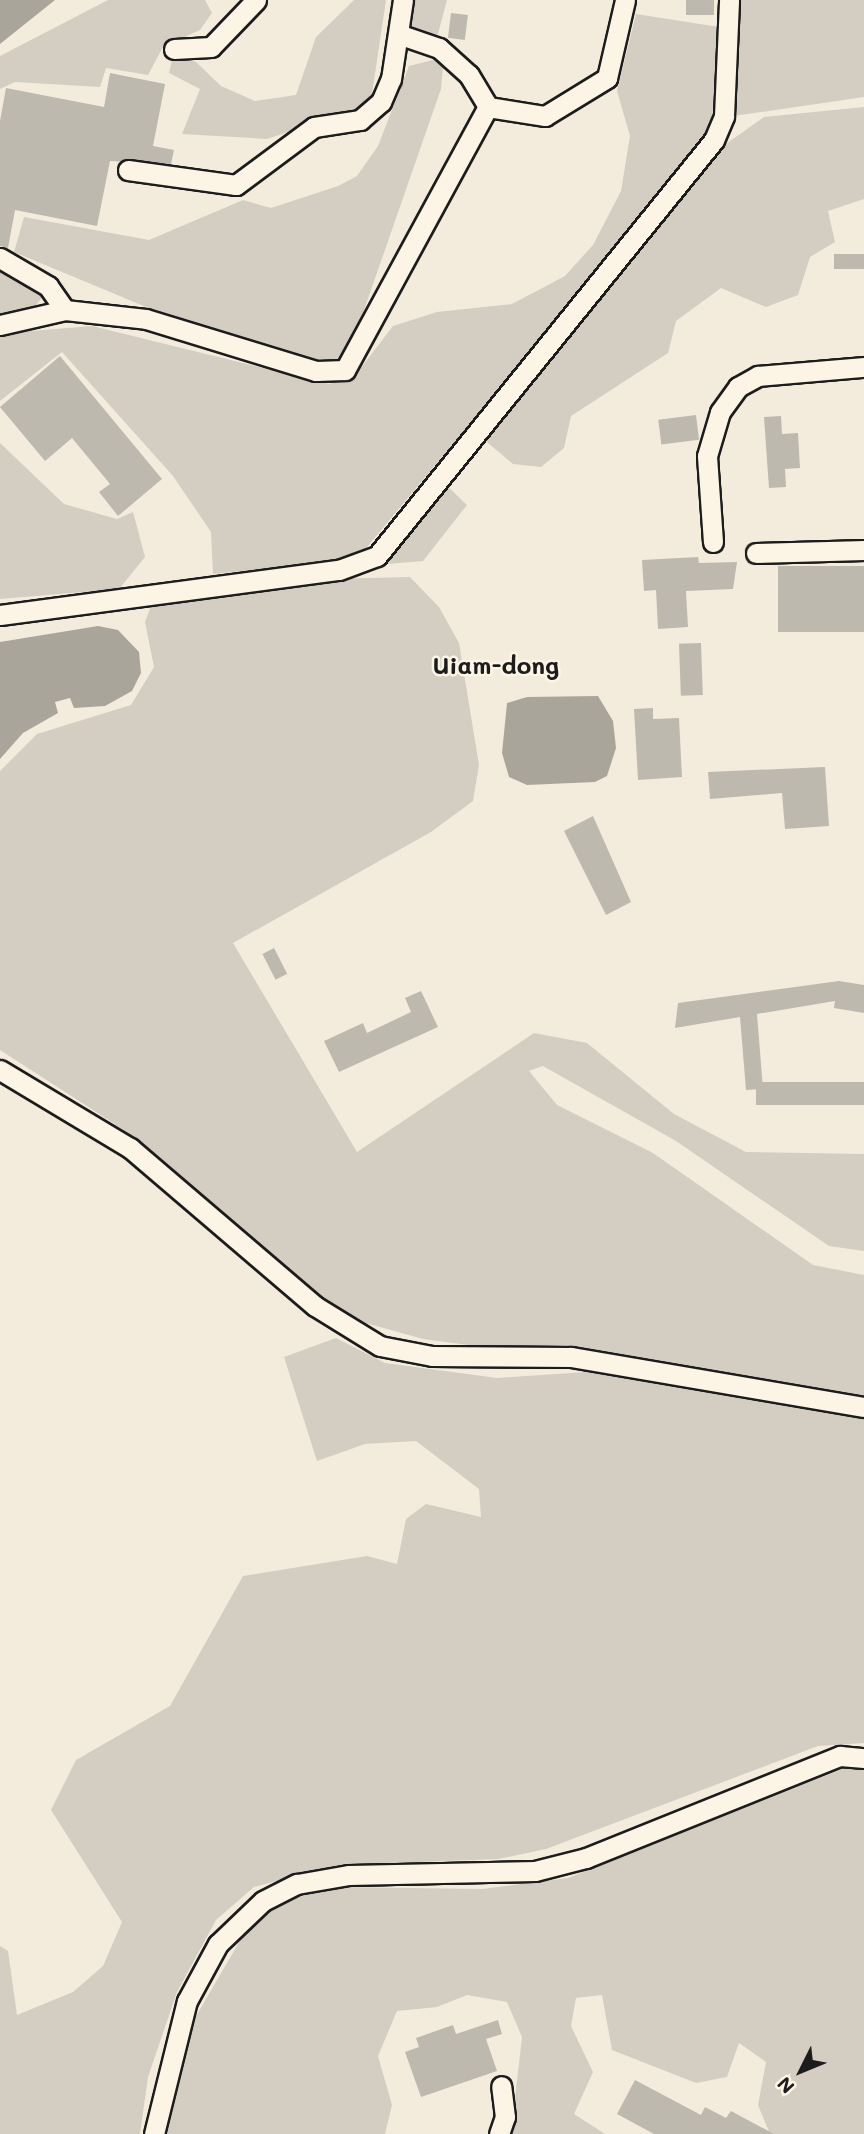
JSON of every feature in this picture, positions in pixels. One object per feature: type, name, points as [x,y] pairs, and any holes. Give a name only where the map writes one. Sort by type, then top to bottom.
[{"type":"street","points":[[174,49],[211,47],[256,0]]},
{"type":"street","points":[[128,170],[244,183],[314,127],[360,120],[373,112],[391,79],[401,35],[403,0]]},
{"type":"street","points":[[401,35],[448,56],[488,107],[545,116],[566,109],[607,78],[625,0]]},
{"type":"street","points":[[0,615],[339,570],[377,556],[714,140],[724,116],[729,0]]},
{"type":"street","points":[[0,325],[65,310],[146,319],[317,371],[345,370],[488,107]]},
{"type":"street","points":[[0,258],[48,286],[65,310]]},
{"type":"street","points":[[713,542],[707,456],[720,412],[738,387],[758,376],[864,367]]},
{"type":"street","points":[[756,553],[864,550]]},
{"type":"street","points":[[0,1070],[130,1148],[315,1306],[380,1346],[432,1356],[571,1357],[864,1407]]},
{"type":"street","points":[[154,2134],[187,2001],[218,1944],[263,1901],[297,1884],[349,1875],[535,1871],[586,1858],[841,1756],[864,1758]]},
{"type":"street","points":[[499,2134],[505,2116],[501,2086]]},
{"type":"shaded area","points":[[0,0],[55,0],[0,44]]},
{"type":"shaded area","points":[[108,0],[205,0],[212,13],[200,30],[163,47],[148,75],[106,68],[100,87],[15,82],[0,89],[0,56]]},
{"type":"shaded area","points":[[354,0],[386,0],[372,94],[358,108],[267,139],[182,134],[200,89],[169,73],[173,56],[196,62],[221,86],[255,101],[296,95],[316,37]]},
{"type":"shaded area","points":[[412,0],[447,0],[438,34],[426,39],[408,22]]},
{"type":"shaded area","points":[[741,0],[864,0],[864,97],[734,116]]},
{"type":"shaded area","points":[[636,14],[719,27],[711,135],[357,559],[213,574],[211,532],[173,476],[62,352],[0,401],[0,336],[7,333],[92,326],[329,384],[354,377],[393,326],[437,312],[512,304],[565,276],[593,245],[621,191],[630,136],[617,91]]},
{"type":"shaded area","points":[[433,60],[443,66],[441,89],[348,356],[333,365],[175,319],[14,252],[24,217],[149,240],[243,200],[271,208],[338,186],[357,176],[378,146],[409,66]]},
{"type":"shaded area","points":[[864,107],[864,199],[828,211],[835,242],[810,257],[798,295],[766,307],[721,288],[676,321],[668,353],[571,416],[564,448],[541,467],[513,464],[481,437],[716,151],[764,117]]},
{"type":"shaded area","points":[[0,266],[34,285],[42,297],[34,308],[0,316]]},
{"type":"shaded area","points":[[0,443],[64,504],[117,519],[133,512],[145,557],[119,589],[0,599]]},
{"type":"shaded area","points":[[441,480],[467,505],[423,561],[387,564],[385,556]]},
{"type":"shaded area","points":[[410,577],[439,607],[459,643],[479,765],[473,801],[431,832],[233,943],[357,1152],[534,1033],[587,1043],[674,1114],[746,1152],[864,1154],[864,1251],[829,1246],[676,1141],[543,1066],[529,1071],[557,1105],[653,1153],[813,1265],[864,1275],[864,1397],[566,1346],[491,1348],[423,1339],[362,1322],[304,1285],[124,1130],[0,1050],[0,771],[37,734],[131,705],[154,667],[145,622],[151,606],[326,579]]},
{"type":"shaded area","points":[[98,626],[118,630],[139,652],[141,673],[132,691],[105,706],[74,708],[70,698],[55,702],[58,713],[23,733],[0,759],[0,642]]},
{"type":"shaded area","points":[[598,696],[613,721],[616,748],[607,776],[595,782],[527,785],[509,777],[502,753],[507,703],[527,697]]},
{"type":"shaded area","points":[[336,1338],[385,1363],[497,1378],[586,1372],[864,1419],[864,1743],[818,1746],[546,1849],[498,1859],[338,1865],[254,1887],[216,1920],[177,1992],[148,2077],[140,2134],[0,2134],[0,1946],[8,1951],[17,2015],[73,1992],[103,1966],[122,1922],[51,1810],[76,1760],[170,1706],[243,1576],[367,1556],[397,1564],[406,1519],[426,1504],[481,1517],[479,1489],[416,1441],[365,1444],[317,1461],[284,1357]]},
{"type":"shaded area","points":[[850,1766],[864,1770],[864,2134],[770,2134],[758,2105],[766,2062],[739,2043],[727,2077],[696,2083],[612,2050],[602,1995],[576,1998],[571,2026],[593,2072],[574,2114],[605,2134],[511,2134],[522,2037],[507,2002],[467,1995],[437,2007],[397,2011],[378,2056],[392,2105],[385,2134],[164,2134],[192,2023],[245,1932],[283,1902],[333,1887],[482,1889],[568,1878]]},
{"type":"building","points":[[686,0],[714,0],[714,15],[686,15]]},
{"type":"building","points":[[451,13],[468,15],[465,40],[448,38]]},
{"type":"building","points":[[110,73],[165,84],[153,146],[174,150],[171,164],[110,161],[97,226],[15,210],[8,248],[0,246],[0,121],[6,88],[104,107]]},
{"type":"building","points":[[834,254],[864,254],[864,269],[834,269]]},
{"type":"building","points":[[60,356],[162,479],[118,516],[99,492],[110,484],[72,438],[45,461],[0,407]]},
{"type":"building","points":[[696,415],[699,440],[661,444],[658,420]]},
{"type":"building","points":[[781,416],[782,434],[798,433],[800,468],[785,469],[786,487],[769,488],[764,417]]},
{"type":"building","points":[[698,557],[699,563],[737,562],[733,589],[686,591],[688,627],[658,629],[656,590],[644,591],[642,560]]},
{"type":"building","points":[[778,566],[864,566],[864,632],[778,632]]},
{"type":"building","points":[[701,643],[703,695],[681,696],[679,644]]},
{"type":"building","points":[[653,708],[653,719],[679,718],[682,777],[638,780],[634,709]]},
{"type":"building","points":[[825,767],[829,826],[785,829],[782,793],[710,799],[708,772]]},
{"type":"building","points":[[593,816],[631,902],[606,915],[564,831]]},
{"type":"building","points":[[274,948],[287,974],[276,980],[262,954]]},
{"type":"building","points":[[839,981],[864,985],[864,1013],[834,1008],[835,1001],[757,1014],[763,1089],[746,1090],[740,1017],[675,1028],[678,1003]]},
{"type":"building","points":[[421,991],[438,1027],[339,1072],[324,1041],[363,1023],[367,1033],[411,1012],[405,998]]},
{"type":"building","points":[[756,1082],[864,1082],[864,1105],[756,1105]]},
{"type":"building","points":[[498,2020],[502,2034],[486,2039],[497,2071],[421,2097],[405,2052],[419,2047],[416,2038],[453,2025],[456,2034]]},
{"type":"building","points":[[635,2080],[701,2115],[705,2107],[726,2118],[731,2111],[774,2134],[654,2134],[617,2114]]},
{"type":"district","name":"Uiam-dong","points":[[496,665]]}]
